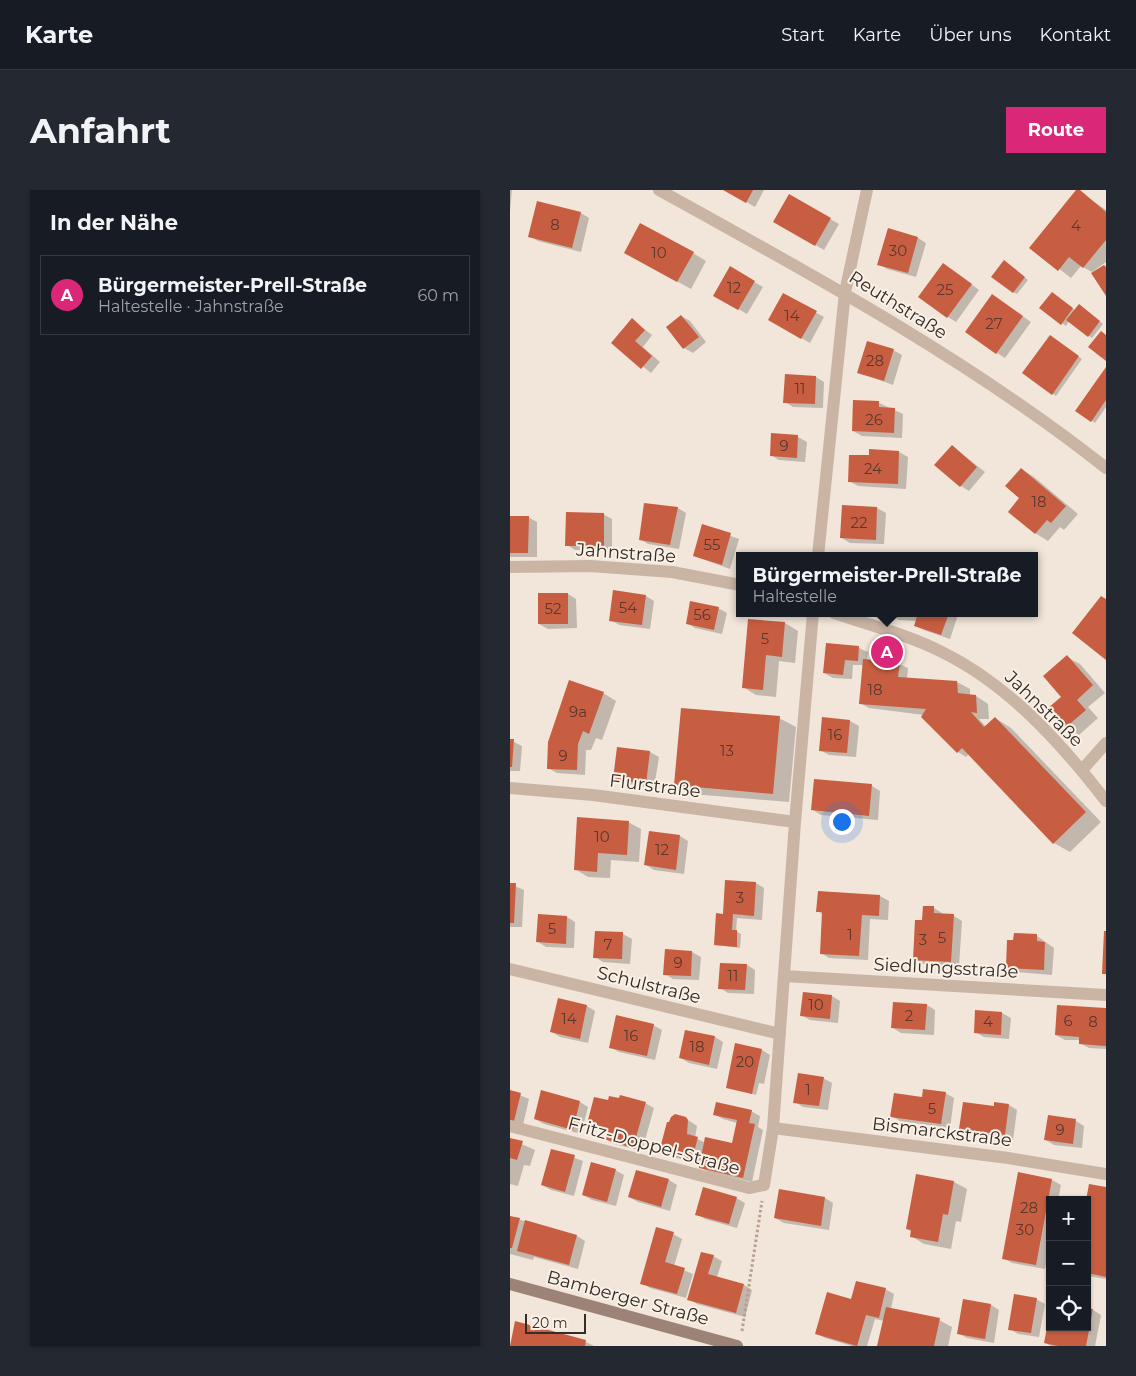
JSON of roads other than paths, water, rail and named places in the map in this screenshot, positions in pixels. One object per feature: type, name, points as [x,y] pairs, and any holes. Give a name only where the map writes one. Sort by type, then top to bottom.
[{"type":"street","name":"Reuthstraße","points":[[659,190],[845,292],[949,357],[1070,440],[1106,468]]},
{"type":"street","points":[[818,552],[845,292],[867,190]]},
{"type":"street","name":"Jahnstraße","points":[[510,567],[590,566],[662,571],[736,585]]},
{"type":"street","name":"Fritz-Doppel-Straße","points":[[510,1126],[749,1188],[764,1184],[773,1128],[795,822],[813,617]]},
{"type":"street","name":"Jahnstraße","points":[[845,617],[942,652],[986,678],[1031,716],[1082,770],[1106,801]]},
{"type":"street","points":[[1082,770],[1106,742]]},
{"type":"street","name":"Flurstraße","points":[[510,788],[593,796],[795,822]]},
{"type":"street","name":"Schulstraße","points":[[510,969],[780,1034]]},
{"type":"street","name":"Siedlungsstraße","points":[[784,976],[1106,995]]},
{"type":"street","name":"Bismarckstraße","points":[[773,1128],[1008,1158],[1106,1174]]},
{"type":"street","name":"Bamberger Straße","points":[[510,1284],[739,1342]]},
{"type":"place","name":"Bürgermeister-Prell-Straße","points":[[887,652]]}]
